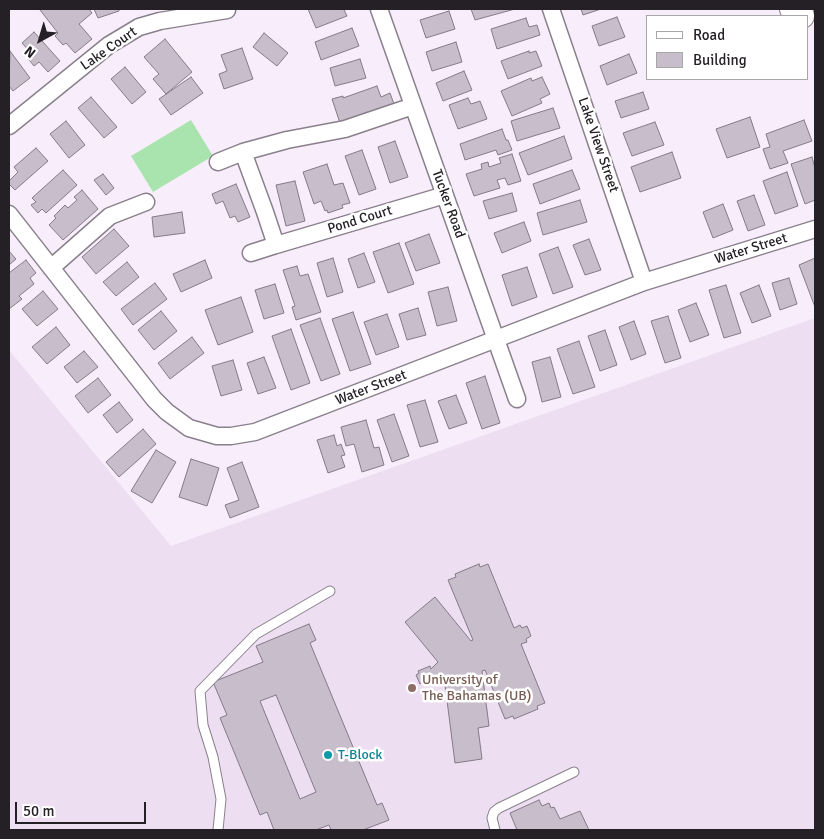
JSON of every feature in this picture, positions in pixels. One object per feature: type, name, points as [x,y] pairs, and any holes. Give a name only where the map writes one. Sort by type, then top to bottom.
[{"type":"street","name":"Tucker Road","points":[[379,9],[517,399]]},
{"type":"street","name":"Lake View Street","points":[[551,9],[644,282]]},
{"type":"street","name":"Lake Court","points":[[9,126],[125,34],[139,27],[160,21],[227,10]]},
{"type":"street","points":[[218,162],[243,152],[287,140],[344,129],[413,106]]},
{"type":"street","points":[[243,152],[276,245]]},
{"type":"street","name":"Pond Court","points":[[251,253],[445,195]]},
{"type":"street","points":[[51,268],[110,216],[146,202]]},
{"type":"street","name":"Water Street","points":[[9,214],[154,399],[167,412],[189,428],[217,436],[255,432],[644,282],[815,230]]},
{"type":"lane","points":[[218,830],[221,799],[213,757],[202,726],[200,691],[256,634],[330,591]]},
{"type":"lane","points":[[495,830],[492,818],[494,812],[499,808],[574,772]]},
{"type":"shaded area","name":"University of The Bahamas (UB)","points":[[815,318],[815,830],[9,830],[9,350],[171,546]]},
{"type":"green space","points":[[191,120],[213,156],[153,192],[131,156]]},
{"type":"building","points":[[41,9],[89,9],[92,13],[79,24],[92,39],[75,53],[66,43],[63,45],[55,36],[58,33]]},
{"type":"building","points":[[94,9],[119,9],[119,11],[98,18]]},
{"type":"building","points":[[308,9],[348,9],[344,10],[347,16],[316,28]]},
{"type":"building","points":[[471,9],[515,9],[475,20]]},
{"type":"building","points":[[581,9],[601,9],[583,15]]},
{"type":"building","points":[[449,11],[455,29],[426,38],[420,20]]},
{"type":"building","points":[[617,17],[625,37],[599,46],[592,26]]},
{"type":"building","points":[[526,18],[529,27],[537,25],[540,35],[497,49],[491,29]]},
{"type":"building","points":[[352,28],[359,46],[321,60],[315,42]]},
{"type":"building","points":[[34,32],[60,61],[48,72],[39,62],[34,66],[26,56],[30,52],[22,43]]},
{"type":"building","points":[[264,33],[288,53],[277,66],[253,47]]},
{"type":"building","points":[[165,39],[192,72],[166,94],[153,79],[159,74],[144,57]]},
{"type":"building","points":[[456,42],[462,62],[432,71],[426,52]]},
{"type":"building","points":[[242,48],[253,79],[224,89],[219,74],[227,71],[221,55]]},
{"type":"building","points":[[10,51],[30,78],[13,91],[9,86]]},
{"type":"building","points":[[529,51],[529,53],[536,51],[542,66],[508,79],[501,61]]},
{"type":"building","points":[[629,54],[637,73],[607,85],[600,66]]},
{"type":"building","points":[[360,59],[366,78],[335,86],[330,68]]},
{"type":"building","points":[[125,67],[146,92],[132,104],[111,79]]},
{"type":"building","points":[[464,71],[472,90],[443,101],[436,83]]},
{"type":"building","points":[[191,77],[203,93],[171,115],[159,99]]},
{"type":"building","points":[[542,77],[550,94],[540,99],[542,103],[512,116],[501,91],[531,78],[532,81]]},
{"type":"building","points":[[377,86],[381,97],[390,93],[394,104],[340,123],[332,99],[343,96],[343,98]]},
{"type":"building","points":[[643,92],[649,109],[621,118],[615,101]]},
{"type":"building","points":[[91,97],[117,127],[104,138],[78,108]]},
{"type":"building","points":[[468,98],[471,104],[480,101],[487,119],[458,129],[449,105]]},
{"type":"building","points":[[553,108],[560,128],[517,141],[511,121]]},
{"type":"building","points":[[750,117],[760,147],[727,158],[716,129]]},
{"type":"building","points":[[804,120],[812,141],[783,151],[788,163],[770,169],[763,149],[770,147],[766,134]]},
{"type":"building","points":[[66,121],[85,145],[69,158],[50,134]]},
{"type":"building","points":[[655,122],[664,145],[632,156],[623,133]]},
{"type":"building","points":[[502,129],[512,150],[498,155],[496,150],[465,160],[460,144]]},
{"type":"building","points":[[564,136],[572,159],[528,175],[519,153]]},
{"type":"building","points":[[395,141],[408,177],[390,183],[378,147]]},
{"type":"building","points":[[36,148],[48,161],[15,190],[9,184],[9,181],[18,172],[14,167]]},
{"type":"building","points":[[362,150],[376,189],[359,195],[345,156]]},
{"type":"building","points":[[672,152],[681,178],[640,192],[631,167]]},
{"type":"building","points":[[512,154],[521,181],[508,185],[505,178],[497,180],[500,188],[474,196],[466,174],[482,169],[481,164],[488,162],[489,167],[501,163],[499,158]]},
{"type":"building","points":[[812,157],[815,168],[815,200],[805,204],[791,164]]},
{"type":"building","points":[[327,164],[334,185],[343,183],[350,203],[342,205],[343,208],[328,213],[327,210],[325,211],[321,201],[314,204],[303,172]]},
{"type":"building","points":[[63,170],[77,185],[46,213],[42,209],[38,213],[31,205],[36,202],[32,198]]},
{"type":"building","points":[[572,170],[580,189],[540,204],[533,184]]},
{"type":"building","points":[[787,172],[798,206],[775,214],[763,181]]},
{"type":"building","points":[[103,174],[114,188],[106,195],[94,180]]},
{"type":"building","points":[[295,181],[305,221],[286,226],[276,185]]},
{"type":"building","points":[[236,184],[250,217],[238,222],[235,216],[230,218],[223,201],[216,204],[212,194]]},
{"type":"building","points":[[82,190],[98,209],[63,240],[49,225],[56,218],[54,216],[65,205],[68,208],[77,200],[74,197]]},
{"type":"building","points":[[512,193],[517,211],[489,219],[483,201]]},
{"type":"building","points":[[754,195],[765,225],[748,231],[737,201]]},
{"type":"building","points":[[580,200],[587,222],[543,235],[537,213]]},
{"type":"building","points":[[723,204],[733,230],[713,238],[703,212]]},
{"type":"building","points":[[182,212],[185,233],[154,237],[152,217]]},
{"type":"building","points":[[524,222],[531,241],[502,253],[494,233]]},
{"type":"building","points":[[114,229],[129,246],[96,274],[82,257]]},
{"type":"building","points":[[429,234],[440,263],[416,271],[405,243]]},
{"type":"building","points":[[589,239],[601,270],[585,275],[573,245]]},
{"type":"building","points":[[399,243],[414,284],[388,293],[373,252]]},
{"type":"building","points":[[558,247],[573,287],[553,294],[539,254]]},
{"type":"building","points":[[9,251],[16,259],[9,265]]},
{"type":"building","points":[[364,253],[375,282],[358,288],[348,259]]},
{"type":"building","points":[[333,258],[343,292],[327,297],[317,263]]},
{"type":"building","points":[[815,258],[815,307],[799,265]]},
{"type":"building","points":[[26,260],[36,273],[30,278],[34,284],[19,296],[22,299],[9,309],[9,273]]},
{"type":"building","points":[[205,260],[212,278],[181,292],[173,274]]},
{"type":"building","points":[[127,262],[139,277],[116,296],[103,282]]},
{"type":"building","points":[[297,266],[300,276],[308,274],[321,312],[296,320],[292,307],[295,306],[283,270]]},
{"type":"building","points":[[527,267],[537,297],[512,306],[502,275]]},
{"type":"building","points":[[789,278],[797,304],[780,310],[772,283]]},
{"type":"building","points":[[155,283],[167,299],[133,325],[121,309]]},
{"type":"building","points":[[275,284],[284,313],[264,319],[255,290]]},
{"type":"building","points":[[726,285],[741,333],[724,338],[709,290]]},
{"type":"building","points":[[759,285],[771,316],[752,323],[740,293]]},
{"type":"building","points":[[448,287],[457,321],[437,326],[428,292]]},
{"type":"building","points":[[43,291],[58,309],[37,326],[22,309]]},
{"type":"building","points":[[241,297],[253,332],[218,345],[205,310]]},
{"type":"building","points":[[696,303],[709,335],[690,342],[678,310]]},
{"type":"building","points":[[418,308],[426,335],[407,340],[399,314]]},
{"type":"building","points":[[161,311],[177,331],[154,350],[138,330]]},
{"type":"building","points":[[353,312],[371,364],[350,371],[332,319]]},
{"type":"building","points":[[387,314],[399,347],[376,355],[364,322]]},
{"type":"building","points":[[668,316],[681,358],[665,363],[651,321]]},
{"type":"building","points":[[320,318],[340,374],[321,381],[300,325]]},
{"type":"building","points":[[634,321],[646,354],[631,360],[619,327]]},
{"type":"building","points":[[56,327],[70,345],[47,364],[32,347]]},
{"type":"building","points":[[291,329],[310,383],[291,390],[272,336]]},
{"type":"building","points":[[605,330],[617,365],[600,371],[588,336]]},
{"type":"building","points":[[192,337],[204,353],[170,379],[158,363]]},
{"type":"building","points":[[579,341],[595,387],[573,394],[557,349]]},
{"type":"building","points":[[84,351],[98,367],[77,383],[64,367]]},
{"type":"building","points":[[264,357],[276,388],[258,394],[247,363]]},
{"type":"building","points":[[550,357],[561,397],[542,402],[532,362]]},
{"type":"building","points":[[233,360],[242,390],[221,396],[212,366]]},
{"type":"building","points":[[485,376],[500,423],[482,429],[466,383]]},
{"type":"building","points":[[98,378],[111,395],[88,413],[75,396]]},
{"type":"building","points":[[456,395],[467,423],[449,429],[438,401]]},
{"type":"building","points":[[425,400],[438,442],[420,447],[407,405]]},
{"type":"building","points":[[119,402],[133,420],[117,433],[103,415]]},
{"type":"building","points":[[394,414],[409,456],[392,462],[377,420]]},
{"type":"building","points":[[366,420],[374,448],[379,447],[384,465],[362,472],[354,444],[346,446],[341,427]]},
{"type":"building","points":[[143,429],[156,444],[119,477],[106,462]]},
{"type":"building","points":[[334,435],[337,446],[341,444],[345,455],[341,456],[345,467],[328,473],[317,440]]},
{"type":"building","points":[[156,450],[176,462],[152,503],[131,491]]},
{"type":"building","points":[[191,459],[219,468],[207,506],[179,497]]},
{"type":"building","points":[[242,462],[259,507],[230,518],[225,505],[239,500],[227,468]]},
{"type":"building","points":[[479,564],[480,567],[488,564],[514,628],[520,625],[522,628],[527,626],[531,636],[526,639],[527,642],[521,644],[545,703],[537,706],[538,709],[514,719],[513,716],[505,719],[485,670],[482,671],[489,726],[478,728],[482,759],[455,763],[444,677],[434,677],[435,680],[420,684],[416,675],[419,673],[418,671],[430,666],[431,669],[438,662],[405,622],[435,597],[471,641],[473,640],[448,580],[456,577],[455,574]]},
{"type":"building","name":"T-Block","points":[[309,624],[316,640],[310,643],[377,805],[382,803],[389,820],[363,830],[331,830],[329,825],[316,830],[274,830],[267,812],[260,815],[220,718],[227,715],[213,682],[263,662],[256,646]],"holes":[[[276,695],[316,792],[300,799],[260,701]]]},
{"type":"building","points":[[539,800],[542,806],[549,803],[551,808],[554,807],[560,819],[580,811],[589,830],[517,830],[510,813]]},
{"type":"place","name":"University of The Bahamas (UB)","points":[[412,688]]},
{"type":"place","name":"T-Block","points":[[328,755]]}]
